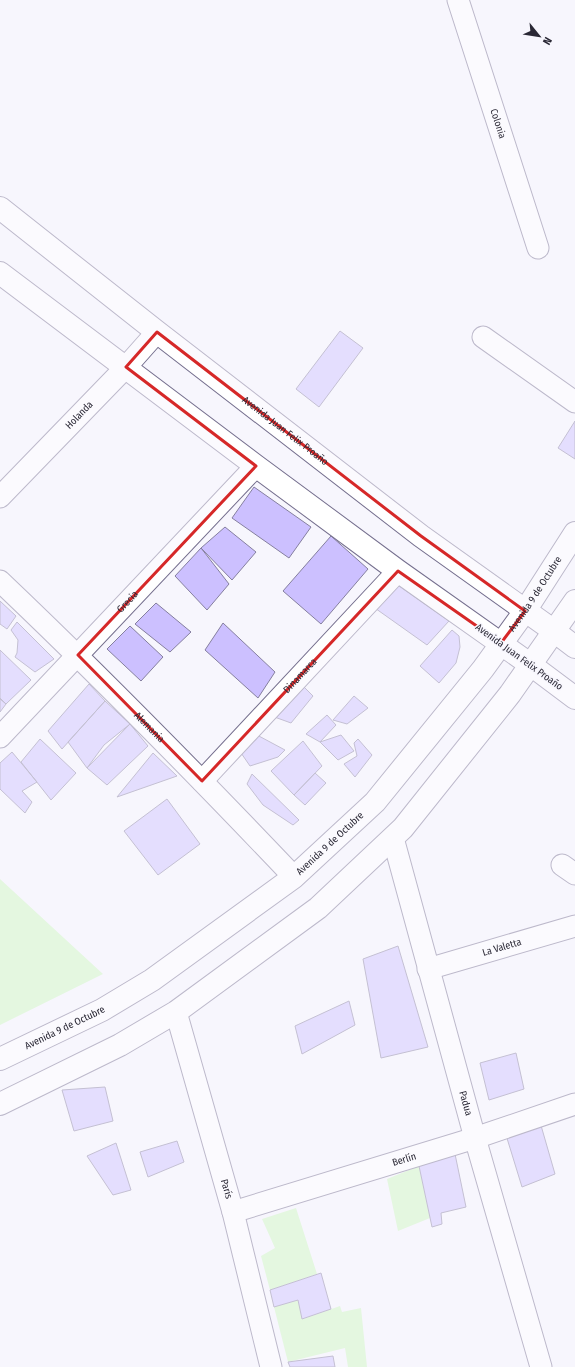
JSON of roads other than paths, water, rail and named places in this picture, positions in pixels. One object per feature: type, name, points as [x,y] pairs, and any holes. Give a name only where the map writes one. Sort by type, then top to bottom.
[{"type":"main road","name":"Avenida Juan Felix Proaño","points":[[0,208],[157,332],[421,536],[575,647]]},
{"type":"main road","name":"Avenida Juan Felix Proaño","points":[[0,273],[398,571],[501,643],[575,698]]},
{"type":"main road","name":"Avenida 9 de Octubre","points":[[0,1059],[102,1010],[152,980],[294,877],[375,802],[483,669],[525,611],[575,533]]},
{"type":"main road","points":[[0,1104],[120,1044],[176,1012],[318,908],[403,828],[510,694],[575,601]]},
{"type":"street","name":"Colonia","points":[[458,0],[538,248]]},
{"type":"street","name":"Holanda","points":[[0,497],[126,367],[157,332]]},
{"type":"street","points":[[483,337],[575,402]]},
{"type":"street","name":"Grecia","points":[[0,737],[256,466]]},
{"type":"street","name":"Dinamarca","points":[[202,781],[398,571]]},
{"type":"street","name":"Alemania","points":[[0,581],[78,655],[294,877]]},
{"type":"street","name":"Padua","points":[[393,838],[428,969],[541,1367]]},
{"type":"street","name":"La Valetta","points":[[428,969],[575,926]]},
{"type":"street","name":"París","points":[[176,1012],[233,1212],[271,1367]]},
{"type":"street","name":"Berlín","points":[[233,1212],[476,1138],[575,1104]]}]
